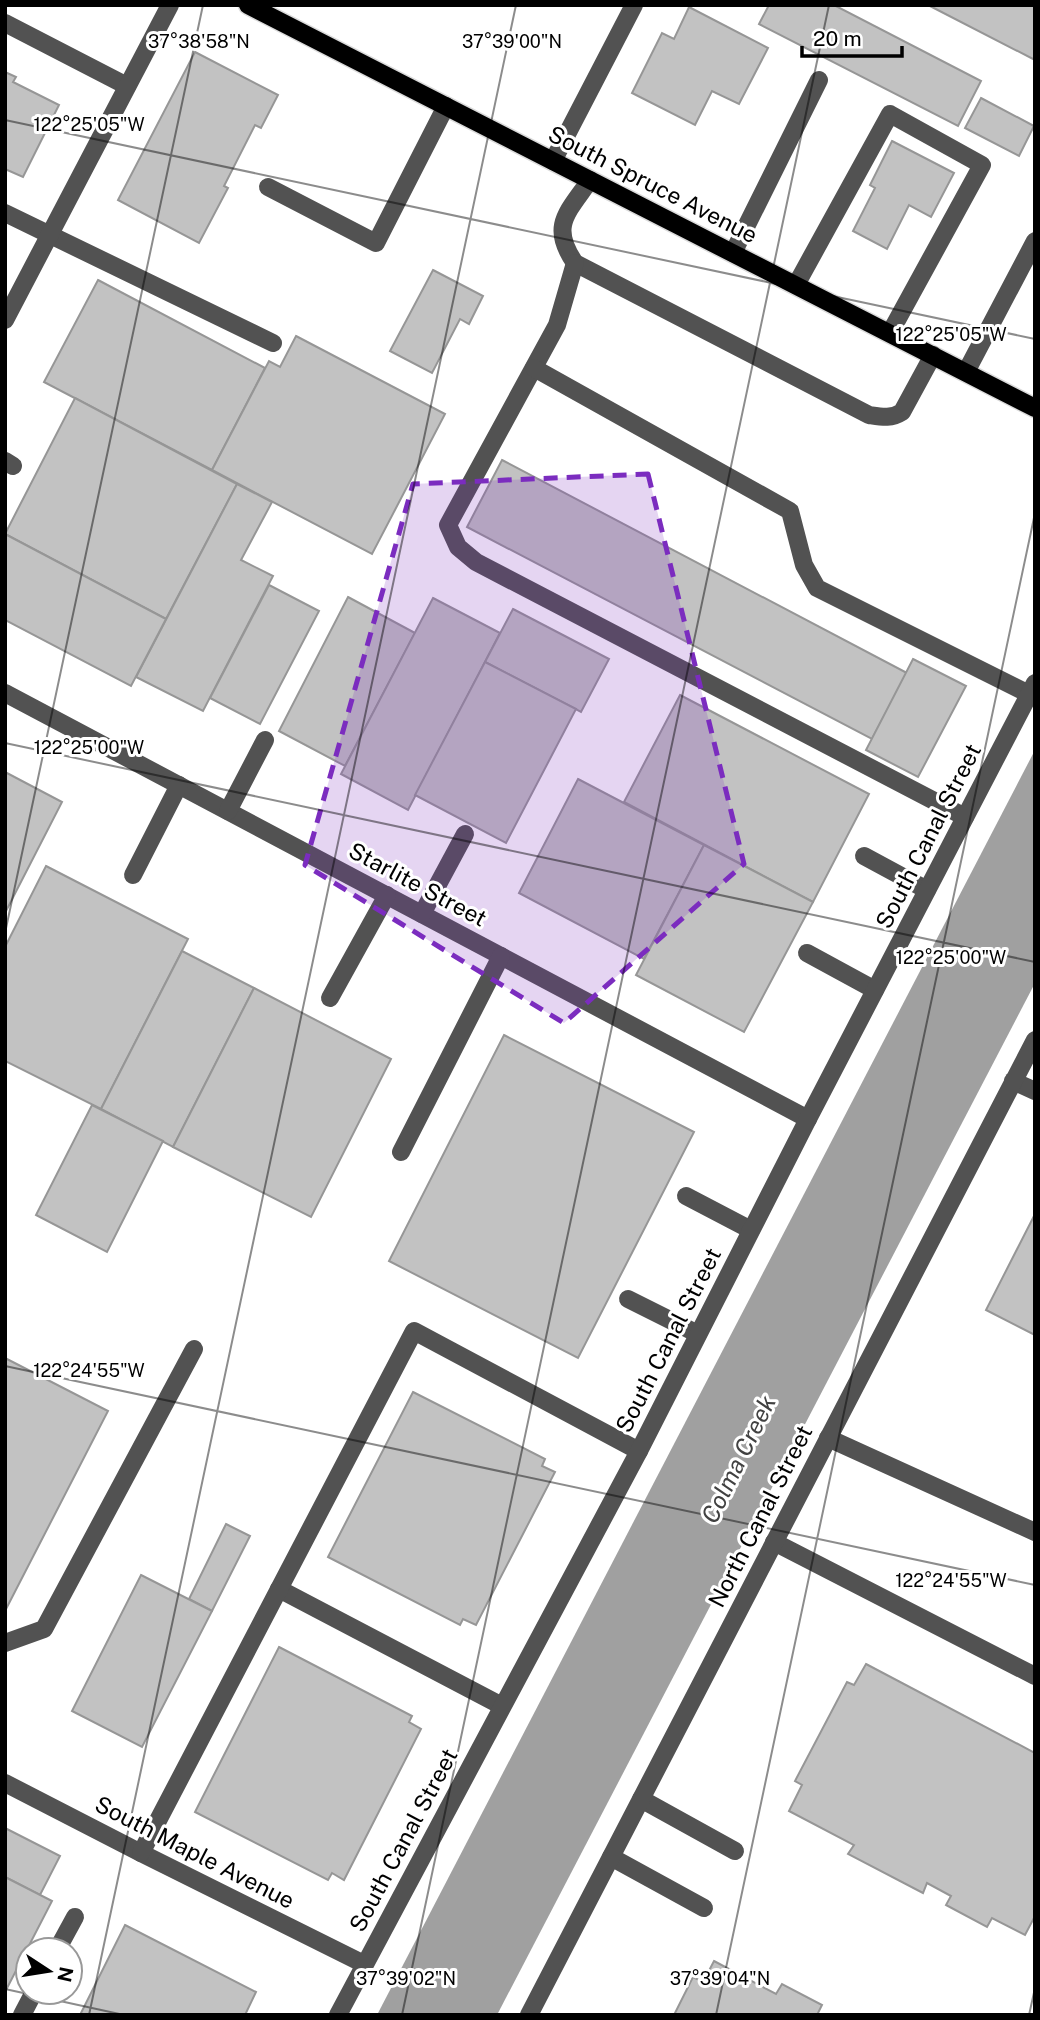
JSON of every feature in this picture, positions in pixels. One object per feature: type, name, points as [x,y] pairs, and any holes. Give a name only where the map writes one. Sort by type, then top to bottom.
[{"type":"main road","name":"South Spruce Avenue","points":[[248,5],[1035,408]]},
{"type":"street","points":[[5,320],[170,5]]},
{"type":"street","points":[[553,161],[634,5]]},
{"type":"street","points":[[5,23],[127,86]]},
{"type":"street","points":[[733,253],[819,80]]},
{"type":"street","points":[[268,187],[376,243],[446,106]]},
{"type":"street","points":[[796,285],[890,114],[982,165],[890,333]]},
{"type":"street","points":[[590,180],[563,220],[562,236],[566,250],[575,263],[870,415],[884,418],[894,417],[902,412],[933,355]]},
{"type":"street","points":[[5,213],[273,343]]},
{"type":"street","points":[[966,372],[1035,241]]},
{"type":"street","points":[[575,263],[557,325],[448,525],[458,547],[476,562],[965,817]]},
{"type":"street","points":[[534,368],[790,511],[804,565],[817,589],[927,645],[1032,689]]},
{"type":"street","name":"South Canal Street","points":[[338,2015],[639,1451],[1032,689]]},
{"type":"street","name":"Starlite Street","points":[[5,693],[808,1119]]},
{"type":"street","points":[[228,811],[265,740]]},
{"type":"street","points":[[132,875],[179,785]]},
{"type":"street","points":[[422,914],[464,834]]},
{"type":"street","points":[[864,856],[927,890]]},
{"type":"street","points":[[330,998],[387,895]]},
{"type":"street","points":[[807,953],[875,990]]},
{"type":"street","points":[[401,1152],[501,956]]},
{"type":"street","name":"North Canal Street","points":[[529,2015],[1035,1040]]},
{"type":"street","points":[[1013,1080],[1035,1091]]},
{"type":"street","points":[[686,1196],[751,1230]]},
{"type":"street","points":[[628,1299],[698,1334]]},
{"type":"street","points":[[141,1853],[414,1331],[639,1451]]},
{"type":"street","points":[[5,1643],[44,1629],[194,1349]]},
{"type":"street","points":[[828,1438],[1035,1532]]},
{"type":"street","points":[[774,1542],[1035,1676]]},
{"type":"street","points":[[279,1589],[502,1706]]},
{"type":"street","name":"South Maple Avenue","points":[[5,1783],[364,1964]]},
{"type":"street","points":[[641,1799],[735,1851]]},
{"type":"street","points":[[611,1857],[704,1908]]},
{"type":"street","points":[[65,1936],[75,1917]]},
{"type":"highlighted area","points":[[648,474],[744,864],[564,1023],[305,865],[413,484]]},
{"type":"water","name":"Colma Creek","points":[[1035,750],[1035,983],[497,2015],[377,2015]]},
{"type":"building","points":[[769,5],[834,5],[981,81],[958,126],[759,24]]},
{"type":"building","points":[[928,5],[1035,5],[1035,60]]},
{"type":"building","points":[[689,7],[768,48],[739,104],[712,91],[695,125],[632,93],[662,33],[674,39]]},
{"type":"building","points":[[195,52],[278,95],[261,128],[255,125],[224,186],[228,188],[199,243],[118,200]]},
{"type":"building","points":[[5,72],[16,77],[13,82],[59,105],[23,177],[5,169]]},
{"type":"building","points":[[981,98],[1034,126],[1019,156],[965,128]]},
{"type":"building","points":[[892,141],[954,173],[931,217],[909,205],[887,249],[853,231],[875,188],[870,185]]},
{"type":"building","points":[[433,270],[483,296],[469,324],[460,319],[432,373],[390,351]]},
{"type":"building","points":[[98,280],[265,368],[212,470],[44,382]]},
{"type":"building","points":[[296,336],[445,414],[372,554],[212,470],[269,361],[280,367]]},
{"type":"building","points":[[75,398],[237,484],[166,619],[5,534]]},
{"type":"building","points":[[502,460],[907,673],[872,739],[467,527]]},
{"type":"building","points":[[237,484],[272,502],[241,560],[273,576],[203,711],[136,677]]},
{"type":"building","points":[[5,534],[166,619],[131,686],[5,620]]},
{"type":"building","points":[[269,585],[319,611],[260,724],[210,698]]},
{"type":"building","points":[[348,597],[415,633],[345,766],[279,731]]},
{"type":"building","points":[[433,598],[500,633],[408,810],[341,774]]},
{"type":"building","points":[[513,609],[609,659],[581,712],[485,662]]},
{"type":"building","points":[[913,659],[966,686],[918,777],[866,750]]},
{"type":"building","points":[[485,662],[576,709],[506,843],[415,795]]},
{"type":"building","points":[[680,695],[869,794],[813,902],[624,802]]},
{"type":"building","points":[[5,772],[62,802],[5,913]]},
{"type":"building","points":[[578,779],[704,845],[644,959],[519,893]]},
{"type":"building","points":[[704,845],[813,902],[744,1032],[636,975]]},
{"type":"building","points":[[46,866],[188,939],[101,1109],[5,1061],[5,947]]},
{"type":"building","points":[[182,951],[254,988],[173,1147],[101,1109]]},
{"type":"building","points":[[254,988],[391,1059],[311,1217],[173,1147]]},
{"type":"building","points":[[504,1035],[694,1132],[578,1358],[389,1261]]},
{"type":"building","points":[[92,1105],[163,1141],[107,1252],[36,1215]]},
{"type":"building","points":[[1035,1214],[1035,1335],[986,1310]]},
{"type":"building","points":[[5,1358],[108,1411],[5,1611]]},
{"type":"building","points":[[413,1392],[545,1459],[542,1466],[555,1472],[476,1625],[463,1619],[460,1625],[328,1557]]},
{"type":"building","points":[[226,1524],[250,1536],[212,1611],[189,1599]]},
{"type":"building","points":[[141,1575],[212,1611],[142,1747],[72,1711]]},
{"type":"building","points":[[279,1647],[412,1716],[409,1722],[421,1729],[344,1880],[332,1873],[328,1880],[195,1812]]},
{"type":"building","points":[[866,1664],[1035,1753],[1035,1916],[1025,1935],[992,1918],[987,1927],[946,1905],[951,1896],[927,1883],[923,1893],[848,1854],[854,1845],[789,1811],[802,1785],[795,1781],[847,1682],[854,1685]]},
{"type":"building","points":[[5,1828],[60,1856],[40,1895],[5,1877]]},
{"type":"building","points":[[5,1877],[52,1901],[34,1936],[14,1936],[14,1975],[5,1992]]},
{"type":"building","points":[[125,1925],[256,1992],[245,2015],[80,2015]]},
{"type":"building","points":[[714,1961],[776,1994],[782,1984],[822,2005],[817,2015],[674,2015],[693,1977],[703,1982]]}]
